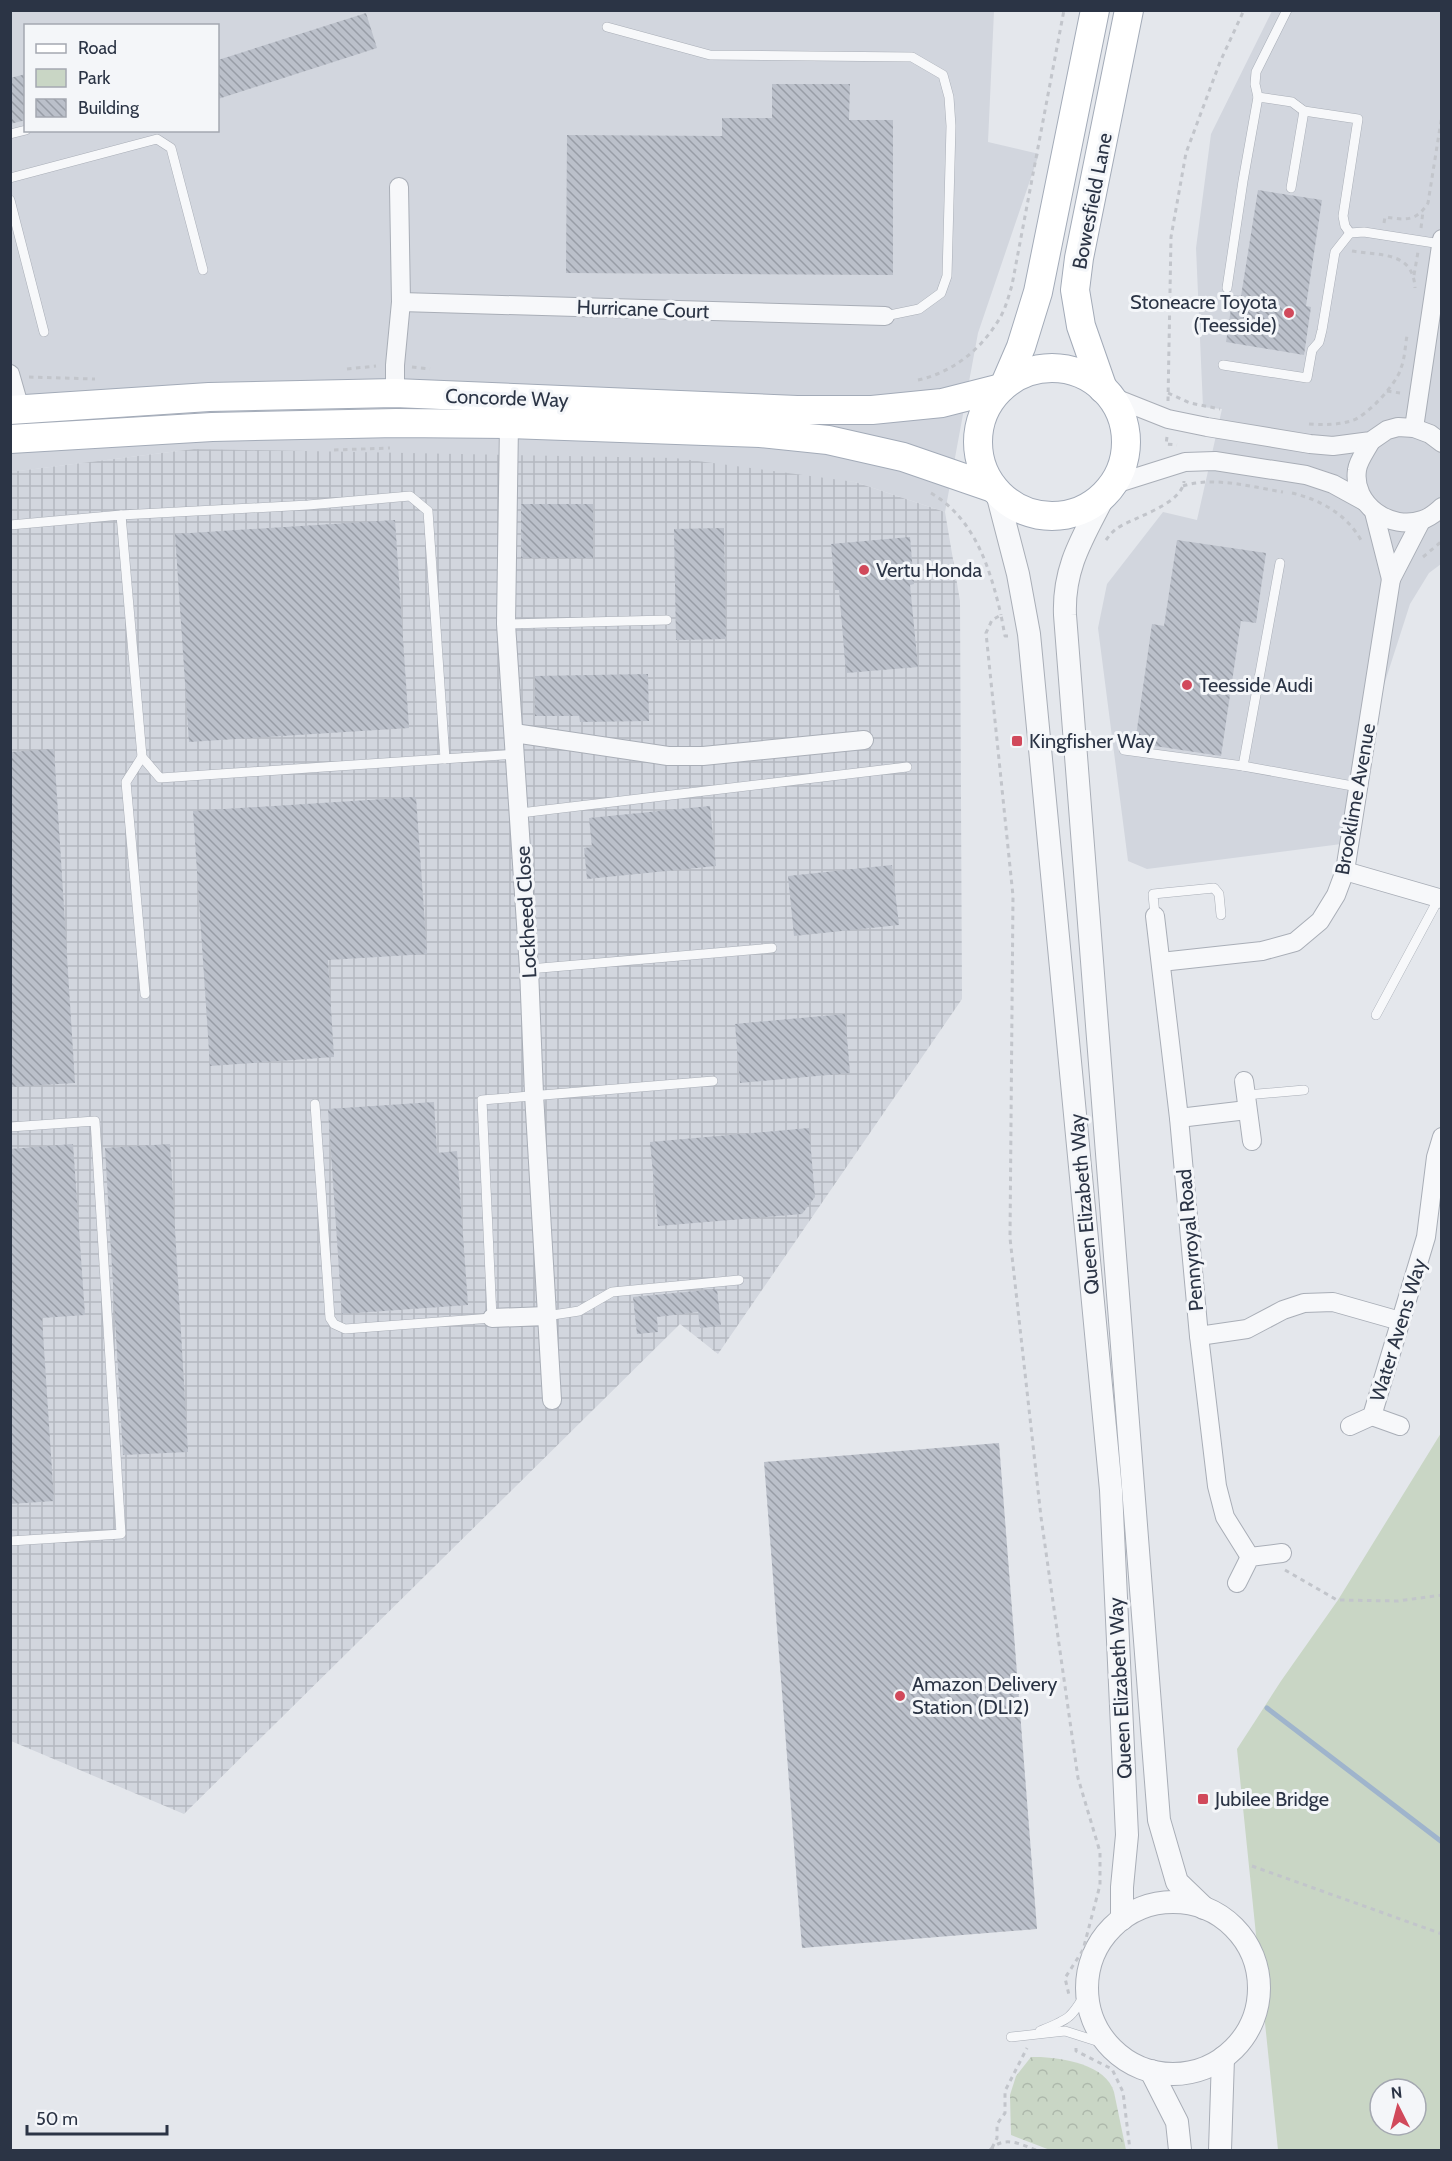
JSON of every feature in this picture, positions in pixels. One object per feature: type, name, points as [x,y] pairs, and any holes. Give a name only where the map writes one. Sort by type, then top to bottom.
[{"type":"main road","name":"Bowesfield Lane","points":[[1003,386],[1020,347],[1038,292],[1095,10]]},
{"type":"main road","name":"Bowesfield Lane","points":[[1106,392],[1081,326],[1075,290],[1078,258],[1129,10]]},
{"type":"main road","points":[[1048,368],[1073,371],[1087,377],[1106,392],[1120,413],[1126,435],[1124,459],[1108,490],[1081,510],[1055,516],[1037,515],[1021,510],[995,490],[980,463],[977,447],[983,413],[1003,386],[1023,374],[1048,368]]},
{"type":"main road","name":"Concorde Way","points":[[15,409],[209,397],[395,393],[797,410],[872,410],[942,403],[1003,386]]},
{"type":"main road","name":"Concorde Way","points":[[10,439],[212,427],[396,423],[509,424],[760,433],[828,440],[903,457],[995,490]]},
{"type":"street","points":[[395,393],[395,365],[401,302],[399,187]]},
{"type":"street","points":[[1414,428],[1442,239]]},
{"type":"street","name":"Hurricane Court","points":[[401,302],[885,316]]},
{"type":"street","points":[[10,374],[15,409]]},
{"type":"street","points":[[1106,392],[1168,419],[1207,428],[1333,446],[1371,441],[1387,430],[1398,427],[1414,428],[1430,434],[1442,443]]},
{"type":"street","name":"Lockheed Close","points":[[509,424],[506,624],[520,813],[552,1400]]},
{"type":"street","points":[[1371,441],[1357,469],[1359,489],[1369,506],[1391,579]]},
{"type":"street","points":[[1108,490],[1185,462],[1215,461],[1306,475],[1333,484],[1397,523],[1421,521],[1442,507]]},
{"type":"street","name":"Queen Elizabeth Way","points":[[995,490],[1018,574],[1029,634],[1111,1490],[1126,1835],[1122,1919]]},
{"type":"street","name":"Queen Elizabeth Way","points":[[1108,490],[1071,560],[1064,597],[1065,615],[1159,1820],[1177,1882],[1204,1908]]},
{"type":"street","points":[[1391,579],[1421,521]]},
{"type":"street","name":"Brooklime Avenue","points":[[1161,962],[1262,951],[1295,942],[1320,921],[1345,871],[1391,579]]},
{"type":"street","points":[[514,733],[668,756],[703,756],[864,740]]},
{"type":"street","points":[[1345,871],[1440,898]]},
{"type":"street","name":"Pennyroyal Road","points":[[1155,916],[1179,1118],[1199,1336],[1217,1486],[1226,1517],[1255,1556]]},
{"type":"street","points":[[1179,1118],[1246,1096],[1252,1141]]},
{"type":"street","name":"Water Avens Way","points":[[1372,1416],[1426,1237],[1436,1157],[1442,1137]]},
{"type":"street","points":[[1199,1336],[1247,1329],[1304,1303],[1333,1302],[1400,1322]]},
{"type":"street","points":[[492,1318],[546,1316]]},
{"type":"street","name":"Water Avens Way","points":[[1350,1426],[1372,1416],[1400,1426]]},
{"type":"street","points":[[1237,1583],[1255,1556],[1282,1553]]},
{"type":"street","points":[[1170,1902],[1187,1904],[1204,1908],[1220,1916],[1244,1940],[1257,1970],[1258,1995],[1253,2019],[1246,2034],[1223,2058],[1193,2072],[1176,2074],[1151,2071],[1129,2062],[1109,2045],[1095,2025],[1087,1991],[1092,1960],[1099,1945],[1122,1919],[1145,1907],[1170,1902]]},
{"type":"street","points":[[1220,2151],[1223,2058]]},
{"type":"street","points":[[1151,2071],[1177,2122],[1180,2151]]},
{"type":"lane","points":[[1227,288],[1258,97],[1255,84],[1256,72],[1287,10]]},
{"type":"lane","points":[[606,27],[710,55],[912,57],[943,75],[949,97],[951,126],[947,276],[942,293],[919,309],[885,316]]},
{"type":"lane","points":[[1258,97],[1292,102],[1304,111],[1358,119],[1343,216],[1345,226],[1350,233]]},
{"type":"lane","points":[[1291,188],[1304,111]]},
{"type":"lane","points":[[10,178],[157,139],[171,148],[203,270]]},
{"type":"lane","points":[[10,200],[44,332]]},
{"type":"lane","points":[[1223,365],[1307,378],[1312,350],[1319,342],[1335,252],[1350,233],[1364,232],[1441,244]]},
{"type":"lane","points":[[10,525],[121,515],[308,505],[410,496],[428,511],[445,759]]},
{"type":"lane","points":[[121,515],[142,757],[160,778],[516,754]]},
{"type":"lane","points":[[1243,766],[1280,563]]},
{"type":"lane","points":[[506,624],[667,620]]},
{"type":"lane","points":[[1124,750],[1243,766],[1358,787]]},
{"type":"lane","points":[[142,757],[126,782],[146,994]]},
{"type":"lane","points":[[520,813],[907,767]]},
{"type":"lane","points":[[1155,916],[1153,894],[1214,888],[1219,894],[1221,915]]},
{"type":"lane","points":[[1376,1015],[1440,898]]},
{"type":"lane","points":[[529,969],[772,948]]},
{"type":"lane","points":[[315,1104],[330,1318],[334,1324],[345,1329],[492,1318],[482,1100],[713,1081]]},
{"type":"lane","points":[[1246,1096],[1304,1090]]},
{"type":"lane","points":[[10,1127],[95,1121],[121,1534],[10,1541]]},
{"type":"lane","points":[[546,1316],[579,1311],[612,1292],[739,1280]]},
{"type":"lane","points":[[1032,2034],[1064,2021],[1074,2013],[1087,1991]]},
{"type":"lane","points":[[1011,2037],[1065,2031],[1109,2045]]},
{"type":"path","points":[[913,381],[933,377],[960,362],[981,345],[1002,315],[1012,285],[1064,10]]},
{"type":"path","points":[[1224,410],[1190,403],[1168,393],[1170,237],[1186,153],[1220,62],[1244,10]]},
{"type":"path","points":[[1382,236],[1385,217],[1405,220],[1423,212],[1428,203],[1442,115]]},
{"type":"path","points":[[1338,249],[1401,260],[1409,266],[1414,276],[1415,291]]},
{"type":"path","points":[[1305,423],[1333,425],[1354,420],[1368,410],[1388,391],[1401,370],[1408,334]]},
{"type":"path","points":[[327,450],[392,448]]},
{"type":"path","points":[[1100,547],[1114,530],[1172,500],[1183,486],[1221,483],[1294,494],[1317,500],[1339,513],[1357,533],[1364,546],[1384,551]]},
{"type":"path","points":[[924,488],[949,503],[978,542],[993,579],[1005,636]]},
{"type":"path","points":[[1404,554],[1425,557],[1442,541]]},
{"type":"path","points":[[1001,615],[992,620],[986,633],[1013,896],[1010,1238],[1041,1517],[1078,1778],[1100,1852],[1100,1885],[1083,1950],[1065,1978],[1074,2013]]},
{"type":"path","points":[[1255,1556],[1337,1600],[1398,1601],[1442,1595]]},
{"type":"path","points":[[1252,1866],[1442,1934]]},
{"type":"path","points":[[991,2149],[997,2138],[997,2124],[1005,2113],[1005,2091],[1032,2034]]},
{"type":"path","points":[[1074,2034],[1076,2051],[1112,2068],[1123,2092],[1130,2151]]},
{"type":"path","points":[[991,2149],[1002,2142],[1015,2141],[1036,2151]]},
{"type":"shaded area","points":[[10,11],[994,11],[988,142],[1039,154],[978,333],[945,512],[855,482],[194,449],[11,472]]},
{"type":"shaded area","points":[[1272,11],[1441,11],[1441,564],[1429,573],[1410,604],[1366,741],[1349,843],[1147,869],[1128,861],[1098,628],[1107,584],[1163,512],[1197,520],[1222,409],[1203,407],[1196,248],[1211,134]]},
{"type":"shaded area","points":[[194,449],[675,458],[855,482],[945,512],[960,601],[962,999],[718,1354],[680,1324],[184,1814],[11,1741],[10,472]]},
{"type":"green space","points":[[1441,1433],[1441,2150],[1278,2150],[1237,1749],[1338,1600]]},
{"type":"green space","points":[[1031,2057],[1079,2063],[1101,2074],[1109,2082],[1114,2092],[1126,2150],[1050,2150],[1011,2135],[1010,2095],[1016,2076]]},
{"type":"building","points":[[366,13],[377,48],[219,99],[219,60]]},
{"type":"building","points":[[24,74],[24,120],[10,124],[10,78]]},
{"type":"building","points":[[772,84],[850,84],[849,120],[893,120],[893,275],[566,273],[567,135],[722,136],[722,118],[772,118]]},
{"type":"building","points":[[1258,190],[1322,200],[1306,306],[1311,307],[1304,355],[1226,342],[1233,295],[1241,296]]},
{"type":"building","points":[[521,504],[593,504],[593,558],[521,558]]},
{"type":"building","points":[[395,520],[409,728],[189,742],[175,534]]},
{"type":"building","points":[[724,528],[726,639],[676,640],[674,529]]},
{"type":"building","points":[[910,537],[914,584],[910,585],[918,667],[846,673],[839,590],[835,590],[831,544]]},
{"type":"building","name":"Teesside Audi","points":[[1177,540],[1266,553],[1256,623],[1241,621],[1221,756],[1135,743],[1152,624],[1164,626]]},
{"type":"building","points":[[648,674],[649,721],[580,722],[579,716],[535,716],[535,676]]},
{"type":"building","points":[[54,749],[75,1083],[10,1087],[10,752]]},
{"type":"building","points":[[416,797],[427,954],[328,960],[334,1057],[210,1066],[193,811]]},
{"type":"building","points":[[710,806],[716,866],[587,879],[584,848],[592,847],[589,818]]},
{"type":"building","points":[[892,865],[899,925],[794,936],[788,876]]},
{"type":"building","points":[[845,1014],[850,1073],[740,1083],[735,1024]]},
{"type":"building","points":[[434,1102],[437,1153],[457,1151],[468,1305],[342,1314],[328,1109]]},
{"type":"building","points":[[809,1128],[815,1197],[802,1214],[658,1226],[650,1142]]},
{"type":"building","points":[[73,1144],[85,1315],[42,1318],[54,1501],[10,1504],[10,1149]]},
{"type":"building","points":[[170,1144],[188,1452],[123,1455],[105,1148]]},
{"type":"building","points":[[717,1289],[721,1326],[700,1328],[698,1312],[657,1317],[658,1332],[637,1334],[633,1297]]},
{"type":"building","name":"Amazon Delivery Station (DLI2)","points":[[999,1443],[1037,1929],[802,1948],[764,1462]]},
{"type":"waterway","points":[[1267,1708],[1442,1842]]},
{"type":"place","name":"Stoneacre Toyota (Teesside)","points":[[1289,313]]},
{"type":"place","name":"Vertu Honda","points":[[864,570]]},
{"type":"place","name":"Teesside Audi","points":[[1187,685]]},
{"type":"place","name":"Kingfisher Way","points":[[1017,741]]},
{"type":"place","name":"Amazon Delivery Station (DLI2)","points":[[900,1696]]},
{"type":"place","name":"Jubilee Bridge","points":[[1203,1799]]}]
